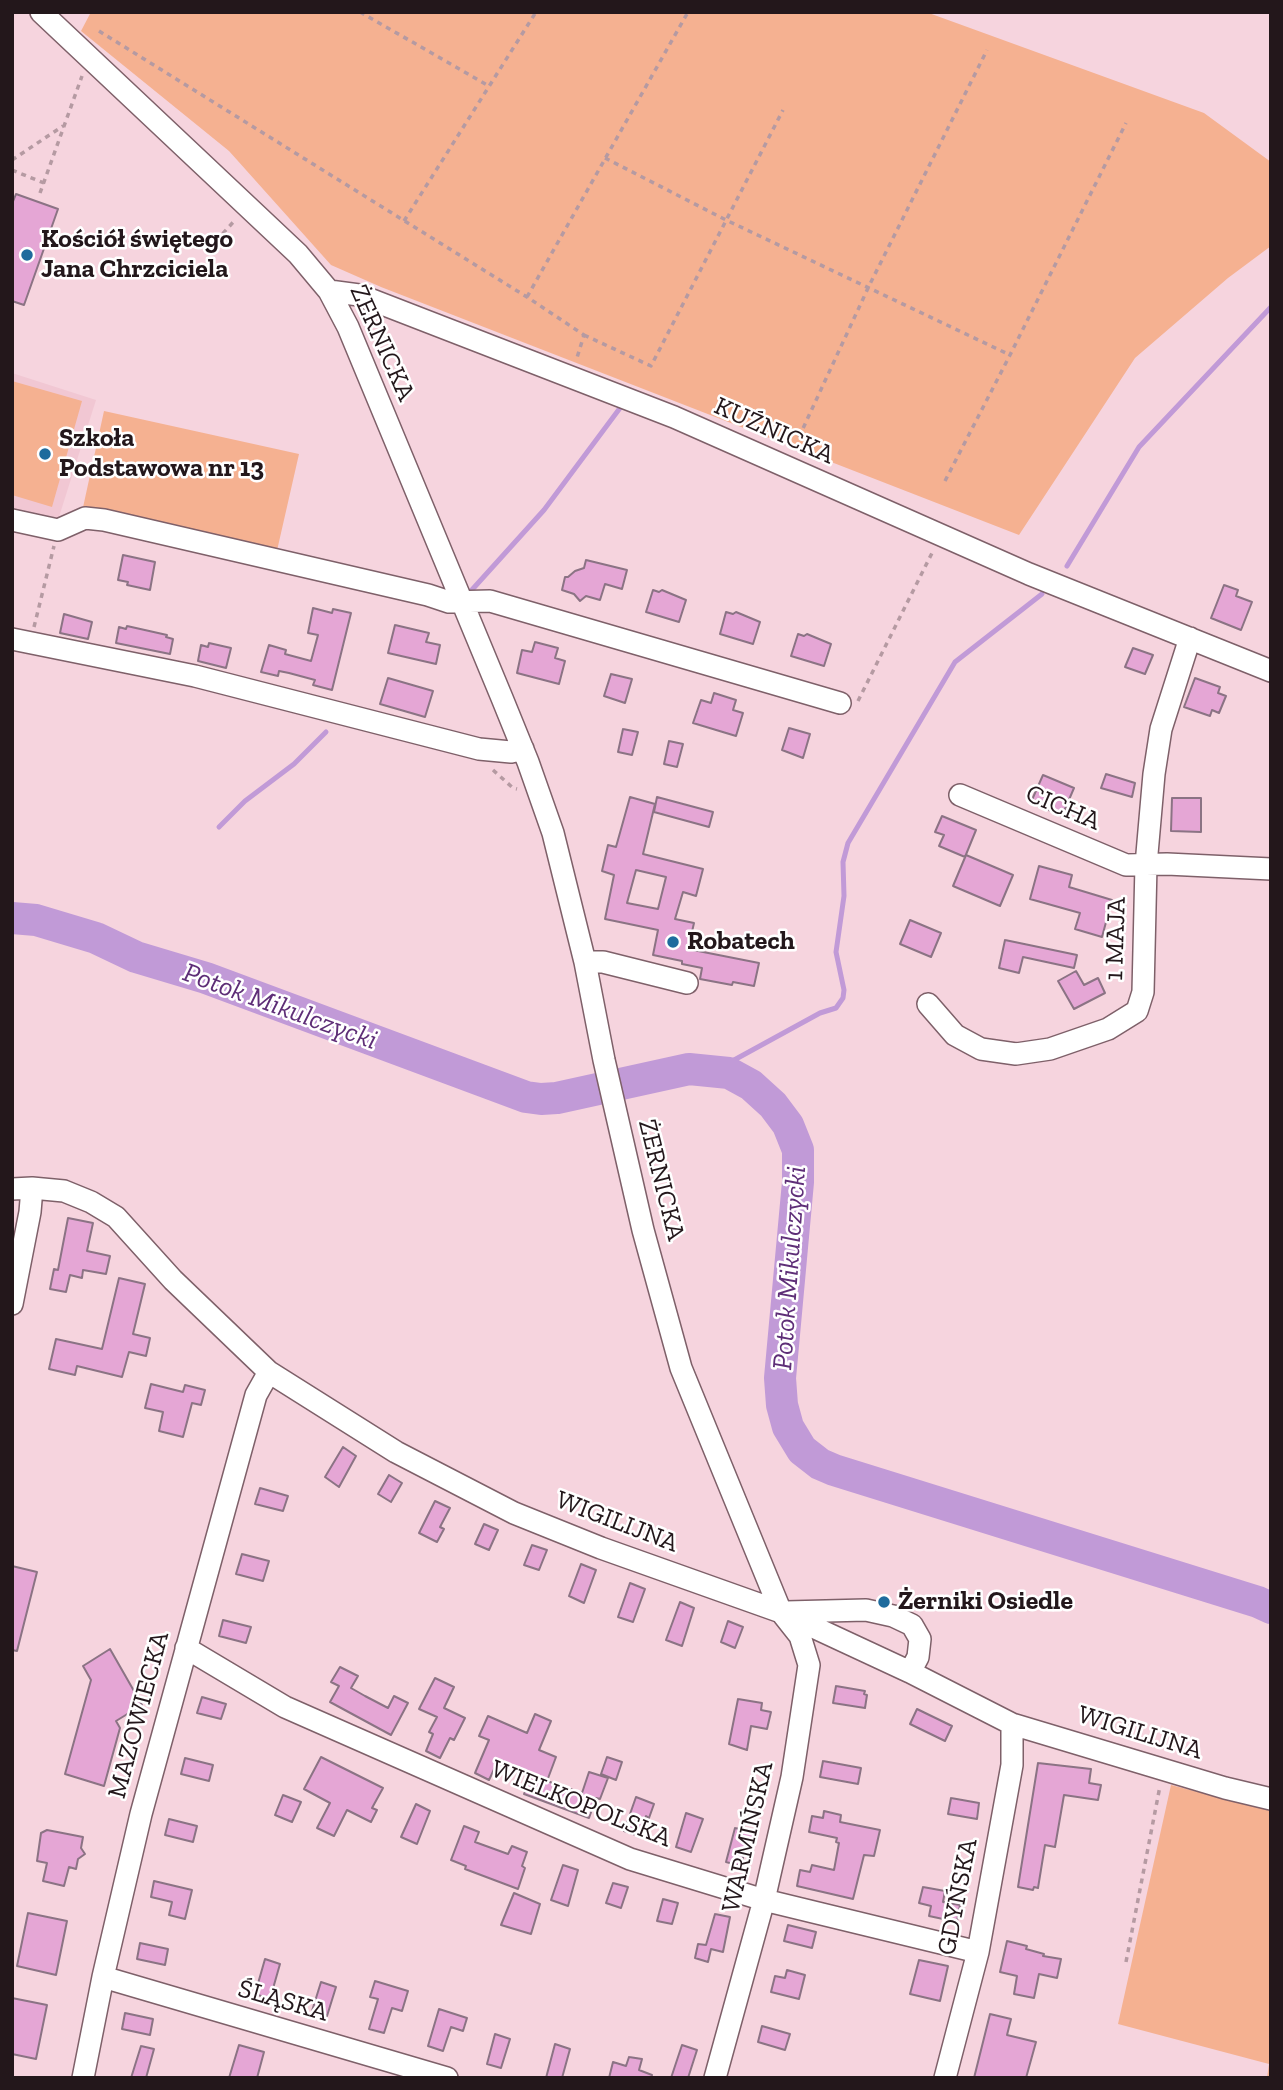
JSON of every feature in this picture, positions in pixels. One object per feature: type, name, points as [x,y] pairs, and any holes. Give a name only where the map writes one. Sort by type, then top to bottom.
[{"type":"street","name":"ŻERNICKA","points":[[41,12],[298,254],[329,291],[348,327],[523,749],[552,833],[585,962],[616,1115],[681,1368],[781,1612]]},
{"type":"street","name":"KUŹNICKA","points":[[329,291],[359,296],[674,416],[1039,579],[1271,671]]},
{"type":"street","points":[[12,520],[58,530],[85,518],[104,520],[449,602],[490,601],[840,704]]},
{"type":"street","name":"1 MAJA","points":[[928,1004],[955,1034],[981,1049],[1016,1054],[1050,1049],[1108,1030],[1137,1011],[1143,992],[1146,865],[1154,774],[1161,729],[1190,638]]},
{"type":"street","points":[[21,640],[195,676],[479,749],[511,752],[523,749]]},
{"type":"street","name":"CICHA","points":[[960,795],[1126,865],[1271,869]]},
{"type":"street","points":[[585,962],[603,962],[687,983]]},
{"type":"street","points":[[12,1304],[30,1212],[22,1189]]},
{"type":"street","name":"WIGILIJNA","points":[[22,1189],[64,1191],[91,1202],[116,1217],[173,1280],[269,1371],[397,1452],[514,1513],[601,1548],[781,1612],[910,1672],[1012,1724],[1163,1770],[1271,1799]]},
{"type":"street","name":"MAZOWIECKA","points":[[83,2078],[141,1814],[256,1395],[269,1371]]},
{"type":"street","points":[[781,1612],[866,1610],[893,1616],[912,1625],[920,1639],[918,1657],[910,1672]]},
{"type":"street","name":"WARMIŃSKA","points":[[715,2078],[764,1900],[792,1777],[809,1665],[800,1636],[781,1612]]},
{"type":"street","name":"WIELKOPOLSKA","points":[[186,1648],[285,1707],[630,1859],[764,1900],[978,1952]]},
{"type":"street","name":"GDYŃSKA","points":[[944,2078],[978,1952],[1012,1765],[1012,1724]]},
{"type":"street","name":"ŚLĄSKA","points":[[103,1978],[447,2078]]},
{"type":"path","points":[[360,12],[489,86]]},
{"type":"path","points":[[404,221],[536,12]]},
{"type":"path","points":[[527,297],[688,12]]},
{"type":"path","points":[[99,31],[584,335],[651,366],[783,110]]},
{"type":"path","points":[[799,437],[869,286],[987,50]]},
{"type":"path","points":[[40,193],[84,71]]},
{"type":"path","points":[[945,481],[1126,123]]},
{"type":"path","points":[[12,160],[65,124]]},
{"type":"path","points":[[605,158],[726,220],[1010,355]]},
{"type":"path","points":[[12,170],[44,183]]},
{"type":"path","points":[[216,241],[238,217]]},
{"type":"path","points":[[570,376],[584,335]]},
{"type":"path","points":[[21,640],[58,530]]},
{"type":"path","points":[[840,704],[857,703],[940,536]]},
{"type":"path","points":[[1125,1962],[1163,1770]]},
{"type":"shaded area","points":[[91,12],[926,12],[1204,113],[1271,162],[1271,246],[1228,278],[1135,358],[1019,535],[381,287],[331,265],[229,151],[81,31]]},
{"type":"shaded area","name":"Szkoła Podstawowa nr 13","points":[[12,373],[96,400],[58,520],[12,509]]},
{"type":"shaded area","name":"Szkoła Podstawowa nr 13","points":[[12,381],[82,401],[52,507],[12,495]]},
{"type":"shaded area","points":[[104,411],[299,454],[276,555],[82,512]]},
{"type":"shaded area","points":[[1171,1785],[1271,1811],[1271,2078],[1267,2078],[1269,2064],[1118,2024]]},
{"type":"building","name":"Kościół świętego Jana Chrzciciela","points":[[16,194],[58,209],[24,305],[12,301],[12,204]]},
{"type":"building","points":[[123,555],[155,562],[150,590],[118,580]]},
{"type":"building","points":[[586,560],[627,570],[622,589],[605,584],[600,600],[586,596],[580,601],[574,594],[562,590],[565,577],[584,568]]},
{"type":"building","points":[[1224,585],[1238,590],[1236,596],[1252,602],[1241,630],[1211,618]]},
{"type":"building","points":[[653,590],[662,590],[686,600],[679,622],[646,612]]},
{"type":"building","points":[[313,608],[332,613],[333,609],[351,613],[332,690],[313,685],[315,680],[289,673],[279,671],[278,676],[261,672],[269,645],[286,650],[285,654],[311,661],[318,635],[308,633]]},
{"type":"building","points":[[726,612],[736,612],[760,622],[753,644],[720,634]]},
{"type":"building","points":[[64,614],[92,622],[88,639],[60,633]]},
{"type":"building","points":[[395,625],[429,633],[426,642],[440,645],[436,664],[388,653]]},
{"type":"building","points":[[127,626],[167,635],[166,637],[173,639],[170,654],[116,643],[119,627],[126,629]]},
{"type":"building","points":[[798,634],[807,634],[831,644],[824,666],[791,656]]},
{"type":"building","points":[[535,642],[558,648],[555,658],[565,661],[559,684],[517,673],[522,650],[532,652]]},
{"type":"building","points":[[209,643],[231,648],[226,668],[198,661],[201,645],[208,647]]},
{"type":"building","points":[[1133,648],[1153,655],[1145,674],[1125,667]]},
{"type":"building","points":[[611,674],[632,679],[625,703],[604,696]]},
{"type":"building","points":[[388,678],[433,691],[425,717],[380,704]]},
{"type":"building","points":[[1195,678],[1220,687],[1218,693],[1226,696],[1219,713],[1212,710],[1210,716],[1184,707]]},
{"type":"building","points":[[714,693],[736,700],[733,710],[743,713],[736,736],[693,723],[701,700],[711,703]]},
{"type":"building","points":[[789,728],[810,734],[803,758],[782,750]]},
{"type":"building","points":[[623,729],[638,732],[632,755],[618,752]]},
{"type":"building","points":[[669,741],[683,744],[677,767],[664,764]]},
{"type":"building","points":[[1106,774],[1135,783],[1132,797],[1101,788]]},
{"type":"building","points":[[1043,775],[1074,788],[1062,816],[1031,802]]},
{"type":"building","points":[[630,797],[655,804],[643,854],[703,869],[696,896],[683,892],[675,919],[694,923],[688,949],[759,963],[754,986],[700,979],[702,968],[653,955],[658,930],[605,919],[614,875],[602,871],[608,845],[616,847]],"holes":[[[636,870],[666,877],[658,909],[627,903]]]},
{"type":"building","points":[[657,797],[713,812],[709,827],[654,812]]},
{"type":"building","points":[[1172,798],[1201,798],[1201,832],[1171,831]]},
{"type":"building","points":[[942,816],[976,830],[965,857],[939,846],[944,835],[935,832]]},
{"type":"building","points":[[966,855],[1013,875],[1000,906],[953,886]]},
{"type":"building","points":[[1039,866],[1072,875],[1069,887],[1112,900],[1102,937],[1075,929],[1080,913],[1030,899]]},
{"type":"building","points":[[910,920],[941,933],[931,957],[900,944]]},
{"type":"building","points":[[1005,940],[1077,955],[1074,968],[1023,957],[1019,973],[999,968]]},
{"type":"building","points":[[1076,971],[1084,985],[1098,978],[1105,993],[1074,1009],[1058,981]]},
{"type":"building","points":[[68,1218],[93,1223],[87,1251],[110,1256],[106,1274],[83,1270],[82,1278],[70,1275],[66,1292],[50,1289],[54,1269],[58,1270]]},
{"type":"building","points":[[119,1278],[145,1284],[133,1334],[150,1338],[146,1356],[129,1352],[122,1377],[77,1366],[75,1375],[49,1369],[56,1339],[102,1349]]},
{"type":"building","points":[[151,1384],[183,1392],[185,1385],[205,1390],[201,1405],[192,1403],[183,1437],[159,1431],[163,1412],[145,1408]]},
{"type":"building","points":[[343,1447],[356,1456],[339,1487],[325,1477]]},
{"type":"building","points":[[389,1475],[402,1483],[391,1502],[378,1494]]},
{"type":"building","points":[[260,1488],[288,1496],[283,1511],[255,1504]]},
{"type":"building","points":[[435,1501],[450,1508],[440,1527],[444,1529],[437,1542],[419,1533]]},
{"type":"building","points":[[484,1524],[498,1530],[489,1550],[475,1544]]},
{"type":"building","points":[[532,1545],[547,1550],[539,1570],[524,1565]]},
{"type":"building","points":[[242,1554],[269,1561],[263,1581],[236,1574]]},
{"type":"building","points":[[581,1564],[596,1570],[584,1603],[569,1596]]},
{"type":"building","points":[[12,1566],[37,1572],[17,1651],[12,1650]]},
{"type":"building","points":[[630,1583],[645,1589],[633,1622],[618,1617]]},
{"type":"building","points":[[680,1602],[694,1608],[682,1646],[666,1640]]},
{"type":"building","points":[[223,1620],[251,1627],[246,1643],[219,1636]]},
{"type":"building","points":[[728,1621],[743,1627],[735,1648],[721,1642]]},
{"type":"building","points":[[110,1649],[142,1705],[116,1721],[120,1728],[104,1786],[65,1774],[91,1680],[83,1666]]},
{"type":"building","points":[[340,1667],[358,1676],[351,1688],[365,1696],[388,1708],[394,1696],[408,1703],[391,1735],[330,1702],[339,1686],[331,1682]]},
{"type":"building","points":[[435,1678],[454,1687],[444,1708],[465,1718],[454,1740],[450,1738],[440,1758],[426,1751],[433,1734],[429,1732],[437,1717],[419,1709]]},
{"type":"building","points":[[836,1686],[865,1691],[865,1708],[833,1703]]},
{"type":"building","points":[[202,1697],[226,1704],[221,1719],[197,1713]]},
{"type":"building","points":[[738,1699],[762,1703],[761,1710],[771,1712],[767,1729],[751,1726],[747,1750],[729,1744]]},
{"type":"building","points":[[917,1709],[952,1726],[945,1741],[910,1724]]},
{"type":"building","points":[[535,1714],[551,1721],[539,1750],[556,1757],[547,1781],[582,1793],[589,1772],[608,1778],[600,1799],[596,1798],[589,1818],[524,1794],[532,1774],[502,1762],[501,1765],[497,1763],[489,1780],[475,1773],[489,1740],[479,1736],[488,1716],[527,1733]]},
{"type":"building","points":[[321,1757],[383,1788],[372,1808],[377,1810],[371,1822],[347,1810],[334,1836],[317,1828],[330,1803],[304,1789]]},
{"type":"building","points":[[607,1757],[622,1762],[616,1780],[601,1774]]},
{"type":"building","points":[[185,1758],[213,1765],[209,1781],[181,1774]]},
{"type":"building","points":[[823,1761],[861,1768],[858,1784],[820,1777]]},
{"type":"building","points":[[1038,1763],[1091,1769],[1089,1783],[1101,1785],[1098,1800],[1064,1795],[1055,1847],[1045,1845],[1038,1888],[1034,1887],[1033,1890],[1018,1887]]},
{"type":"building","points":[[283,1795],[301,1802],[292,1822],[275,1815]]},
{"type":"building","points":[[636,1797],[654,1804],[649,1818],[646,1816],[639,1836],[624,1831]]},
{"type":"building","points":[[951,1798],[979,1803],[977,1819],[948,1814]]},
{"type":"building","points":[[416,1804],[430,1811],[417,1844],[401,1837]]},
{"type":"building","points":[[824,1811],[841,1815],[840,1822],[880,1830],[874,1856],[864,1855],[853,1899],[797,1886],[800,1870],[810,1872],[812,1865],[834,1870],[839,1843],[836,1842],[837,1838],[809,1832],[812,1816],[823,1818]]},
{"type":"building","points":[[686,1813],[703,1819],[691,1852],[676,1847]]},
{"type":"building","points":[[169,1819],[197,1826],[193,1842],[165,1835]]},
{"type":"building","points":[[464,1826],[479,1832],[475,1842],[508,1854],[512,1846],[527,1852],[518,1889],[465,1869],[466,1866],[451,1860]]},
{"type":"building","points":[[735,1828],[756,1833],[752,1846],[746,1845],[741,1866],[726,1862]]},
{"type":"building","points":[[47,1830],[83,1837],[81,1848],[85,1854],[78,1859],[76,1869],[69,1867],[64,1886],[43,1881],[47,1863],[37,1861],[41,1833]]},
{"type":"building","points":[[563,1865],[578,1870],[568,1906],[551,1900]]},
{"type":"building","points":[[154,1881],[192,1890],[185,1919],[169,1915],[172,1902],[151,1897]]},
{"type":"building","points":[[613,1883],[628,1887],[621,1908],[606,1903]]},
{"type":"building","points":[[923,1887],[945,1891],[943,1902],[960,1905],[957,1922],[929,1916],[931,1906],[919,1903]]},
{"type":"building","points":[[514,1893],[540,1904],[531,1934],[501,1925]]},
{"type":"building","points":[[663,1899],[678,1903],[672,1924],[657,1921]]},
{"type":"building","points":[[28,1913],[67,1921],[56,1975],[17,1966]]},
{"type":"building","points":[[715,1914],[730,1917],[723,1952],[711,1949],[708,1962],[695,1958],[698,1944],[706,1945]]},
{"type":"building","points":[[788,1925],[816,1932],[812,1948],[784,1941]]},
{"type":"building","points":[[1007,1941],[1027,1946],[1026,1949],[1044,1954],[1043,1956],[1061,1959],[1057,1978],[1039,1974],[1034,1998],[1014,1994],[1017,1976],[1000,1972]]},
{"type":"building","points":[[140,1943],[168,1949],[165,1965],[137,1959]]},
{"type":"building","points":[[265,1959],[280,1964],[270,1999],[255,1994]]},
{"type":"building","points":[[919,1960],[948,1966],[940,2001],[910,1994]]},
{"type":"building","points":[[787,1970],[805,1975],[799,1999],[771,1992],[775,1976],[785,1978]]},
{"type":"building","points":[[375,1981],[408,1991],[402,2011],[392,2008],[384,2033],[369,2029],[378,1999],[370,1997]]},
{"type":"building","points":[[321,1982],[336,1987],[327,2016],[312,2011]]},
{"type":"building","points":[[12,1998],[47,2005],[36,2059],[12,2054]]},
{"type":"building","points":[[439,2009],[467,2018],[463,2031],[451,2027],[443,2051],[428,2046]]},
{"type":"building","points":[[125,2013],[153,2019],[150,2035],[122,2029]]},
{"type":"building","points":[[990,2014],[1011,2019],[1007,2035],[1036,2042],[1026,2078],[974,2078]]},
{"type":"building","points":[[762,2026],[790,2034],[785,2050],[758,2042]]},
{"type":"building","points":[[495,2034],[510,2039],[501,2068],[487,2064]]},
{"type":"building","points":[[555,2044],[570,2049],[562,2078],[546,2078]]},
{"type":"building","points":[[239,2045],[264,2052],[257,2078],[229,2078]]},
{"type":"building","points":[[682,2045],[697,2050],[688,2078],[671,2078]]},
{"type":"building","points":[[141,2046],[154,2049],[146,2078],[131,2078]]},
{"type":"building","points":[[629,2057],[642,2059],[639,2070],[652,2075],[651,2078],[609,2078],[613,2062],[626,2066]]},
{"type":"waterway","points":[[1067,566],[1139,447],[1271,307]]},
{"type":"waterway","points":[[470,592],[544,510],[623,404]]},
{"type":"waterway","points":[[714,1071],[820,1013],[836,1008],[843,998],[844,990],[836,952],[844,896],[843,862],[848,843],[955,662],[1042,594]]},
{"type":"waterway","points":[[219,827],[245,801],[294,764],[326,732]]},
{"type":"waterway","name":"Potok Mikulczycki","points":[[12,918],[36,920],[96,938],[136,957],[206,978],[526,1097],[557,1098],[689,1069],[729,1073],[751,1085],[773,1105],[788,1125],[798,1150],[798,1182],[780,1378],[782,1405],[788,1427],[802,1450],[820,1464],[834,1470],[1271,1608]]},
{"type":"place","name":"Kościół świętego Jana Chrzciciela","points":[[27,255]]},
{"type":"place","name":"Szkoła Podstawowa nr 13","points":[[45,454]]},
{"type":"place","name":"Robatech","points":[[673,942]]},
{"type":"place","name":"Żerniki Osiedle","points":[[884,1602]]}]
